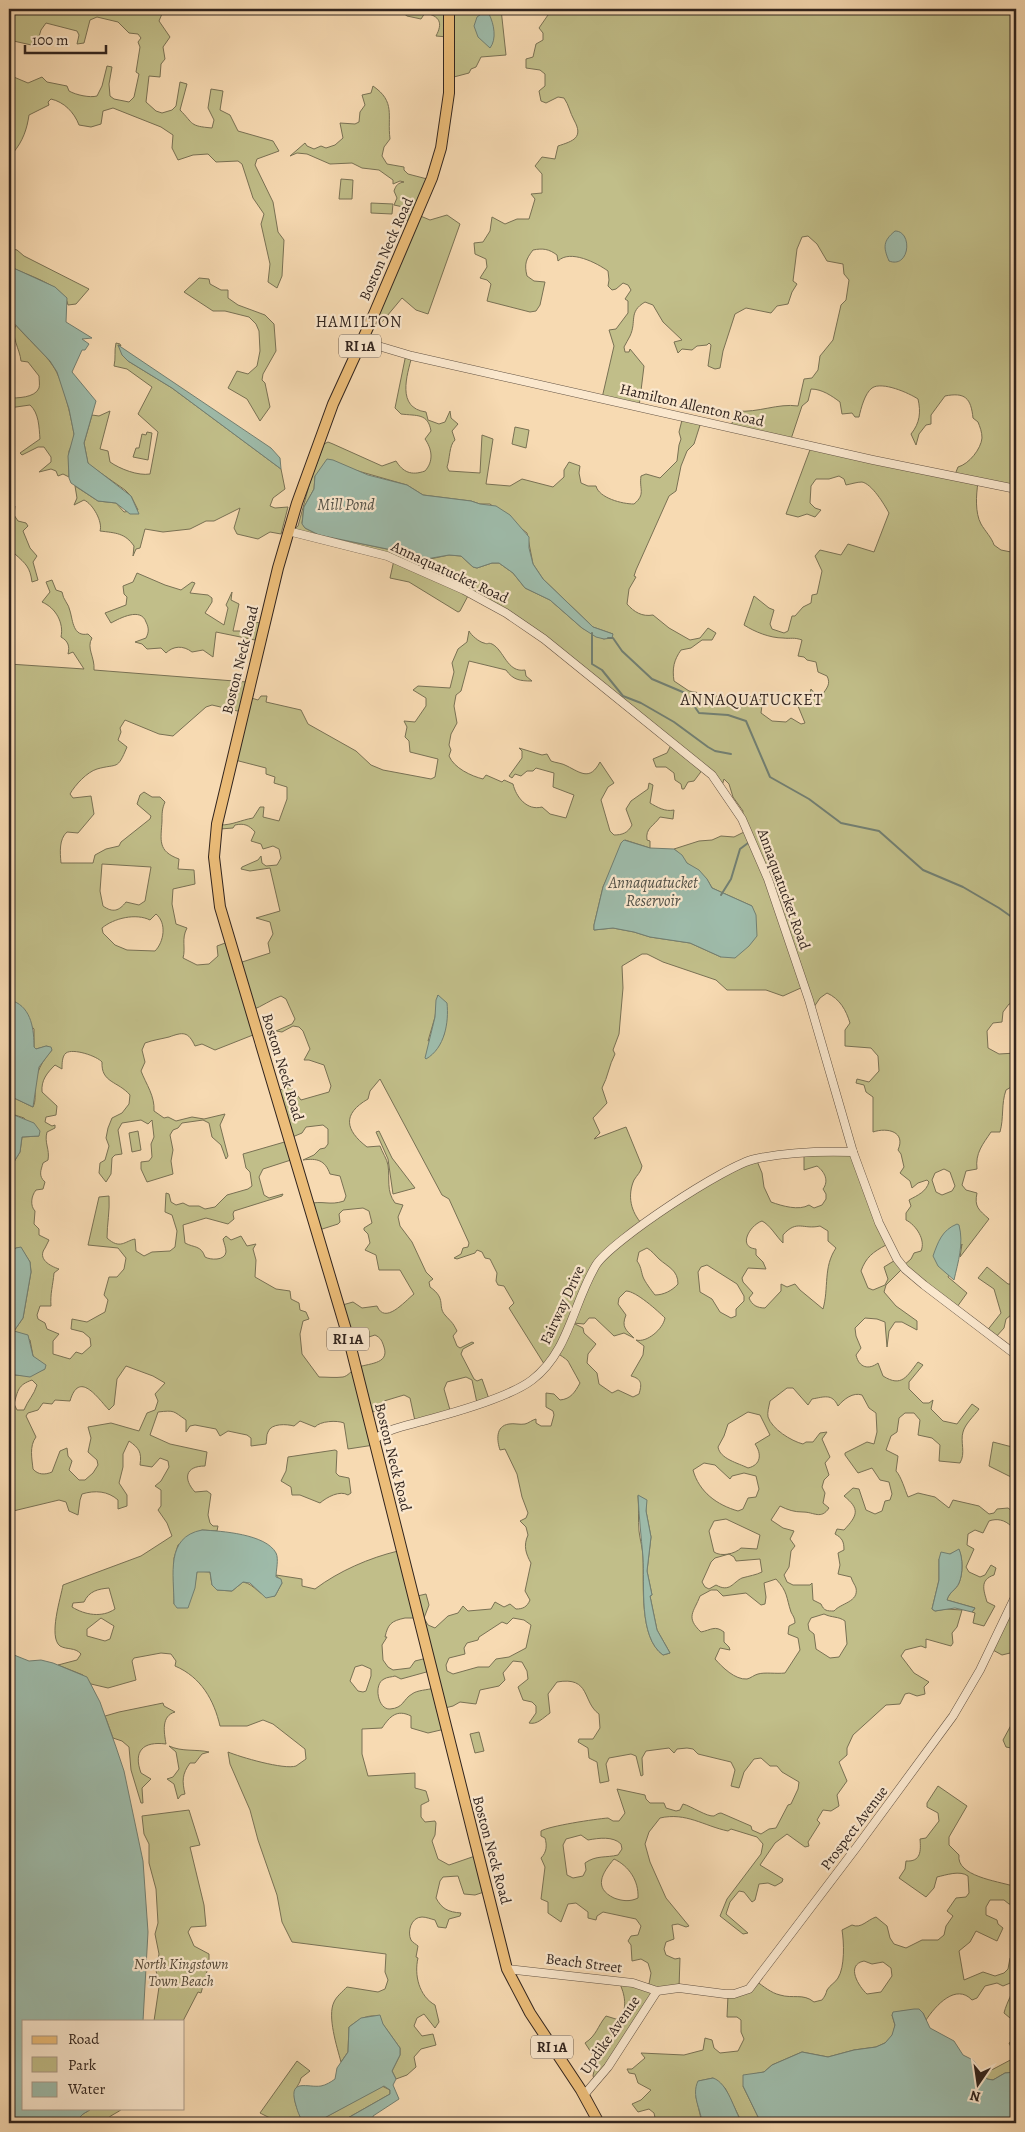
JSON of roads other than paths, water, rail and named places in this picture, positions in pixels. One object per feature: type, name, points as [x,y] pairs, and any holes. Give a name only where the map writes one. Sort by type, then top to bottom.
[{"type":"main road","name":"Boston Neck Road","points":[[449,9],[449,93],[441,148],[424,202],[333,404],[288,531],[217,824],[214,875],[237,972],[256,1026],[346,1331],[507,1969],[530,2013],[584,2095],[599,2123]]},
{"type":"street","name":"Hamilton Allenton Road","points":[[364,337],[375,345],[412,356],[868,459],[1016,490]]},
{"type":"street","name":"Annaquatucket Road","points":[[288,531],[387,556],[464,590],[506,613],[544,639],[712,776],[742,819],[768,879],[809,1000],[853,1152],[879,1223],[901,1264],[924,1285],[1016,1355]]},
{"type":"street","name":"Fairway Drive","points":[[374,1440],[388,1431],[432,1419],[511,1392],[532,1380],[547,1365],[561,1345],[588,1278],[597,1263],[610,1249],[726,1170],[755,1159],[782,1155],[853,1152]]},
{"type":"street","name":"Prospect Avenue","points":[[657,1991],[679,1988],[734,1994],[749,1989],[953,1716],[980,1670],[1016,1595]]},
{"type":"street","name":"Beach Street","points":[[507,1969],[633,1983],[657,1991]]},
{"type":"street","name":"Updike Avenue","points":[[584,2095],[608,2066],[657,1991]]},
{"type":"water","points":[[484,12],[489,14],[493,27],[494,40],[490,48],[478,37],[474,26],[477,17]]},
{"type":"water","points":[[895,231],[905,237],[907,243],[905,255],[896,262],[889,261],[885,248],[886,241]]},
{"type":"water","points":[[9,266],[55,287],[67,298],[66,322],[92,338],[82,339],[89,344],[85,350],[82,350],[72,372],[96,401],[84,443],[88,463],[131,496],[139,514],[130,514],[116,503],[98,501],[71,483],[68,456],[74,434],[69,409],[57,372],[50,361],[9,318]]},
{"type":"water","points":[[118,345],[271,448],[280,458],[281,469],[172,388],[128,361],[122,355]]},
{"type":"water","name":"Mill Pond","points":[[327,459],[368,475],[407,485],[423,495],[496,506],[510,515],[529,537],[529,548],[533,564],[543,579],[593,627],[613,634],[612,638],[596,637],[582,628],[550,600],[525,588],[513,573],[499,563],[492,563],[477,568],[473,567],[461,556],[449,555],[415,561],[392,550],[319,535],[305,528],[302,524],[304,507],[314,489],[315,476]]},
{"type":"water","name":"Annaquatucket Reservoir","points":[[624,840],[650,848],[674,849],[682,855],[687,863],[699,870],[712,888],[752,906],[756,915],[757,936],[735,958],[721,957],[690,943],[650,937],[613,928],[594,930],[603,887],[621,843]]},
{"type":"water","points":[[438,995],[447,1003],[446,1026],[438,1048],[426,1059],[425,1058],[435,1017]]},
{"type":"water","points":[[13,1001],[19,1004],[28,1014],[31,1021],[34,1047],[36,1049],[46,1046],[51,1047],[52,1050],[39,1067],[33,1107],[14,1098],[9,1098],[9,1036]]},
{"type":"water","points":[[9,1113],[34,1123],[40,1131],[39,1136],[22,1137],[20,1152],[9,1170]]},
{"type":"water","points":[[957,1224],[959,1225],[961,1246],[954,1280],[938,1266],[933,1256],[944,1233]]},
{"type":"water","points":[[21,1247],[30,1262],[31,1272],[23,1318],[14,1331],[28,1335],[33,1356],[46,1365],[45,1369],[30,1377],[9,1374],[9,1253]]},
{"type":"water","points":[[638,1495],[647,1500],[646,1511],[651,1537],[647,1571],[657,1630],[670,1653],[663,1655],[655,1647],[646,1623]]},
{"type":"water","points":[[202,1530],[242,1535],[263,1542],[271,1547],[277,1555],[276,1577],[281,1579],[282,1583],[275,1596],[266,1598],[250,1583],[243,1582],[232,1591],[217,1590],[212,1585],[210,1572],[197,1572],[195,1588],[188,1608],[177,1608],[174,1604],[173,1570],[177,1549],[182,1540],[190,1534]]},
{"type":"water","points":[[959,1549],[962,1571],[958,1585],[947,1600],[975,1608],[972,1612],[955,1608],[935,1611],[932,1609],[939,1580],[941,1552],[950,1554]]},
{"type":"water","points":[[9,1653],[29,1661],[41,1660],[53,1663],[87,1677],[100,1702],[124,1771],[143,1861],[148,1932],[143,2020],[22,2020],[22,2110],[90,2110],[74,2123],[9,2123]]},
{"type":"water","points":[[919,2009],[923,2013],[930,2028],[954,2041],[963,2055],[973,2060],[987,2079],[993,2080],[1005,2073],[1016,2072],[1016,2120],[1000,2123],[761,2123],[743,2086],[743,2075],[764,2072],[772,2065],[802,2052],[828,2057],[854,2050],[876,2047],[885,2043],[892,2035],[895,2025],[893,2012]]},
{"type":"water","points":[[380,2015],[383,2024],[400,2048],[400,2055],[392,2071],[396,2079],[393,2085],[399,2099],[373,2116],[374,2123],[339,2123],[390,2094],[390,2090],[384,2086],[315,2123],[305,2123],[300,2116],[295,2102],[294,2095],[297,2087],[323,2086],[335,2079],[337,2068],[348,2052],[349,2027],[361,2018]]},
{"type":"water","points":[[713,2078],[723,2085],[727,2091],[742,2123],[702,2123],[696,2097],[696,2087],[698,2081]]},
{"type":"waterway","points":[[592,633],[592,664],[602,670],[623,696],[641,703],[674,722],[715,751],[731,754]]},
{"type":"waterway","points":[[608,638],[613,638],[622,651],[652,679],[685,693],[699,713],[728,715],[746,721],[770,777],[809,799],[841,823],[879,831],[923,870],[963,887],[1016,920]]},
{"type":"waterway","points":[[721,895],[731,879],[740,849],[748,843]]},
{"type":"district","name":"HAMILTON","points":[[359,322]]},
{"type":"district","name":"ANNAQUATUCKET","points":[[752,700]]},
{"type":"park label","name":"North Kingstown Town Beach","points":[[181,1972]]}]
